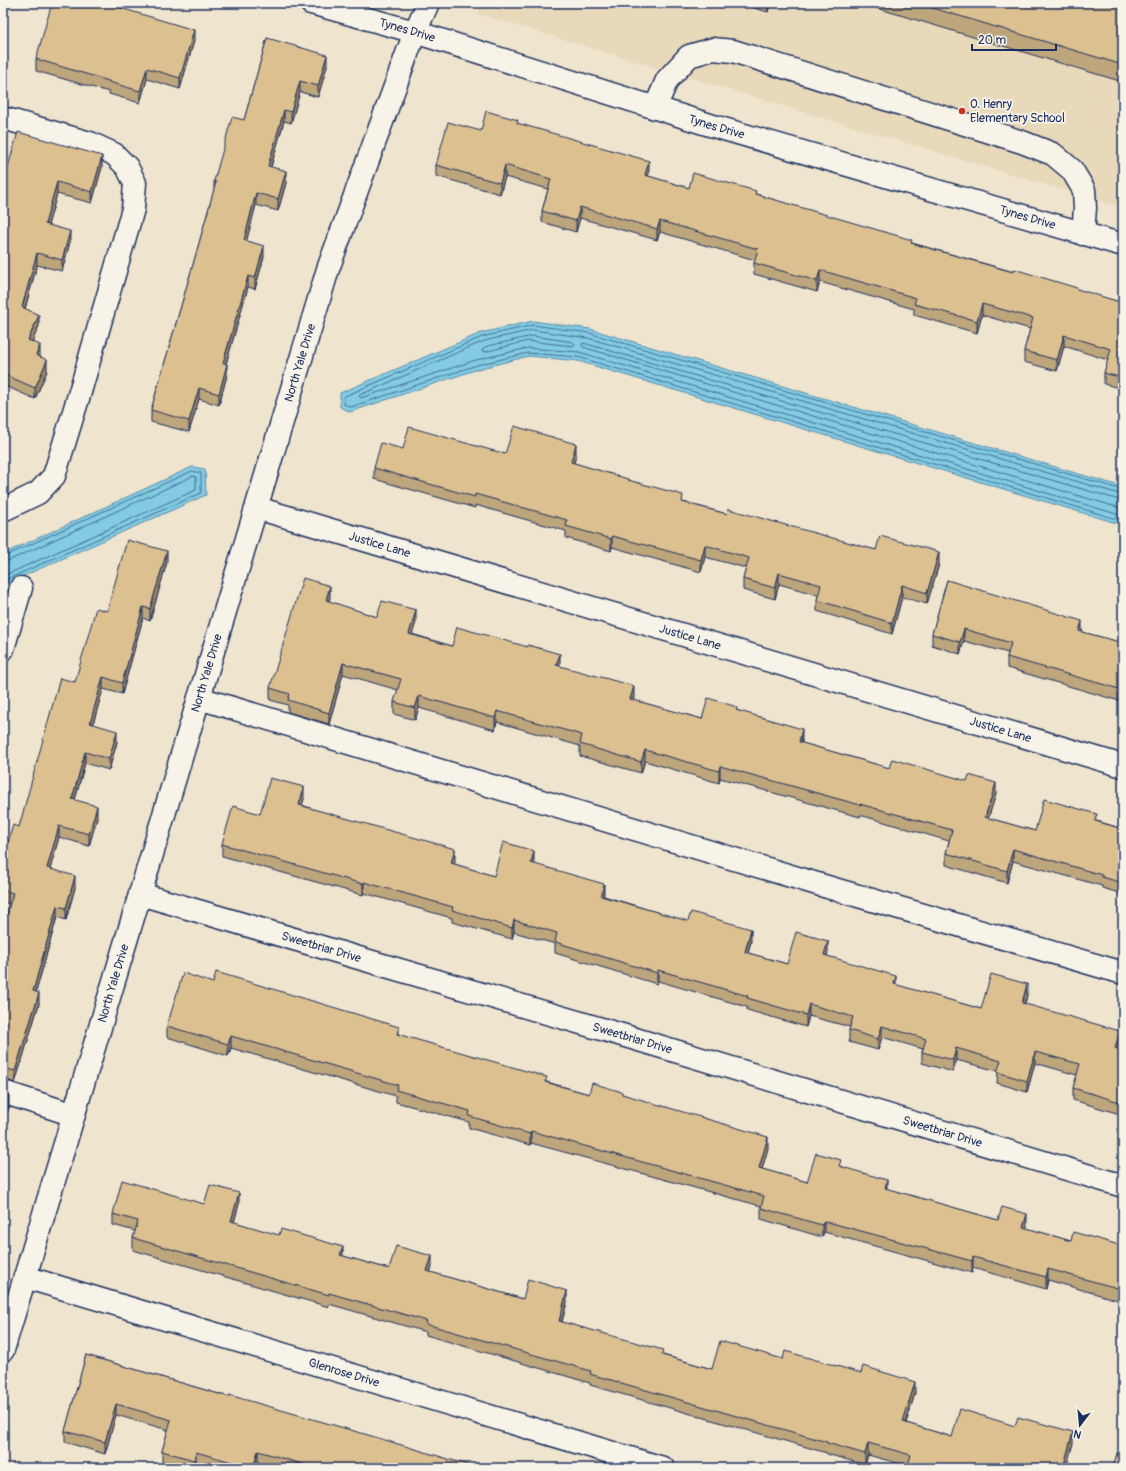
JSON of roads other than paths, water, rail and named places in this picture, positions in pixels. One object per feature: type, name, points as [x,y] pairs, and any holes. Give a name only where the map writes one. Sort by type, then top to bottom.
[{"type":"street","name":"Tynes Drive","points":[[311,3],[414,32],[710,125],[1123,245]]},
{"type":"street","name":"North Yale Drive","points":[[3,1350],[328,269],[414,32],[428,3]]},
{"type":"street","points":[[655,108],[667,80],[689,56],[713,49],[733,51],[1022,142],[1053,154],[1072,170],[1084,190],[1085,208],[1083,234]]},
{"type":"street","points":[[3,118],[90,142],[114,154],[127,167],[135,183],[133,209],[54,476],[38,493],[3,510]]},
{"type":"street","name":"Justice Lane","points":[[257,508],[1123,766]]},
{"type":"street","points":[[3,649],[21,588]]},
{"type":"street","points":[[199,698],[824,886],[1123,973]]},
{"type":"street","name":"Sweetbriar Drive","points":[[140,894],[630,1038],[1123,1186]]},
{"type":"street","points":[[3,1092],[74,1116]]},
{"type":"street","name":"Glenrose Drive","points":[[25,1277],[663,1468]]},
{"type":"water","points":[[533,321],[590,329],[1123,487],[1123,525],[578,361],[529,356],[478,369],[350,412],[340,407],[340,393],[481,333]]},
{"type":"water","points":[[192,467],[205,469],[206,495],[3,585],[3,554]]},
{"type":"place","name":"O. Henry Elementary School","points":[[962,111]]}]
